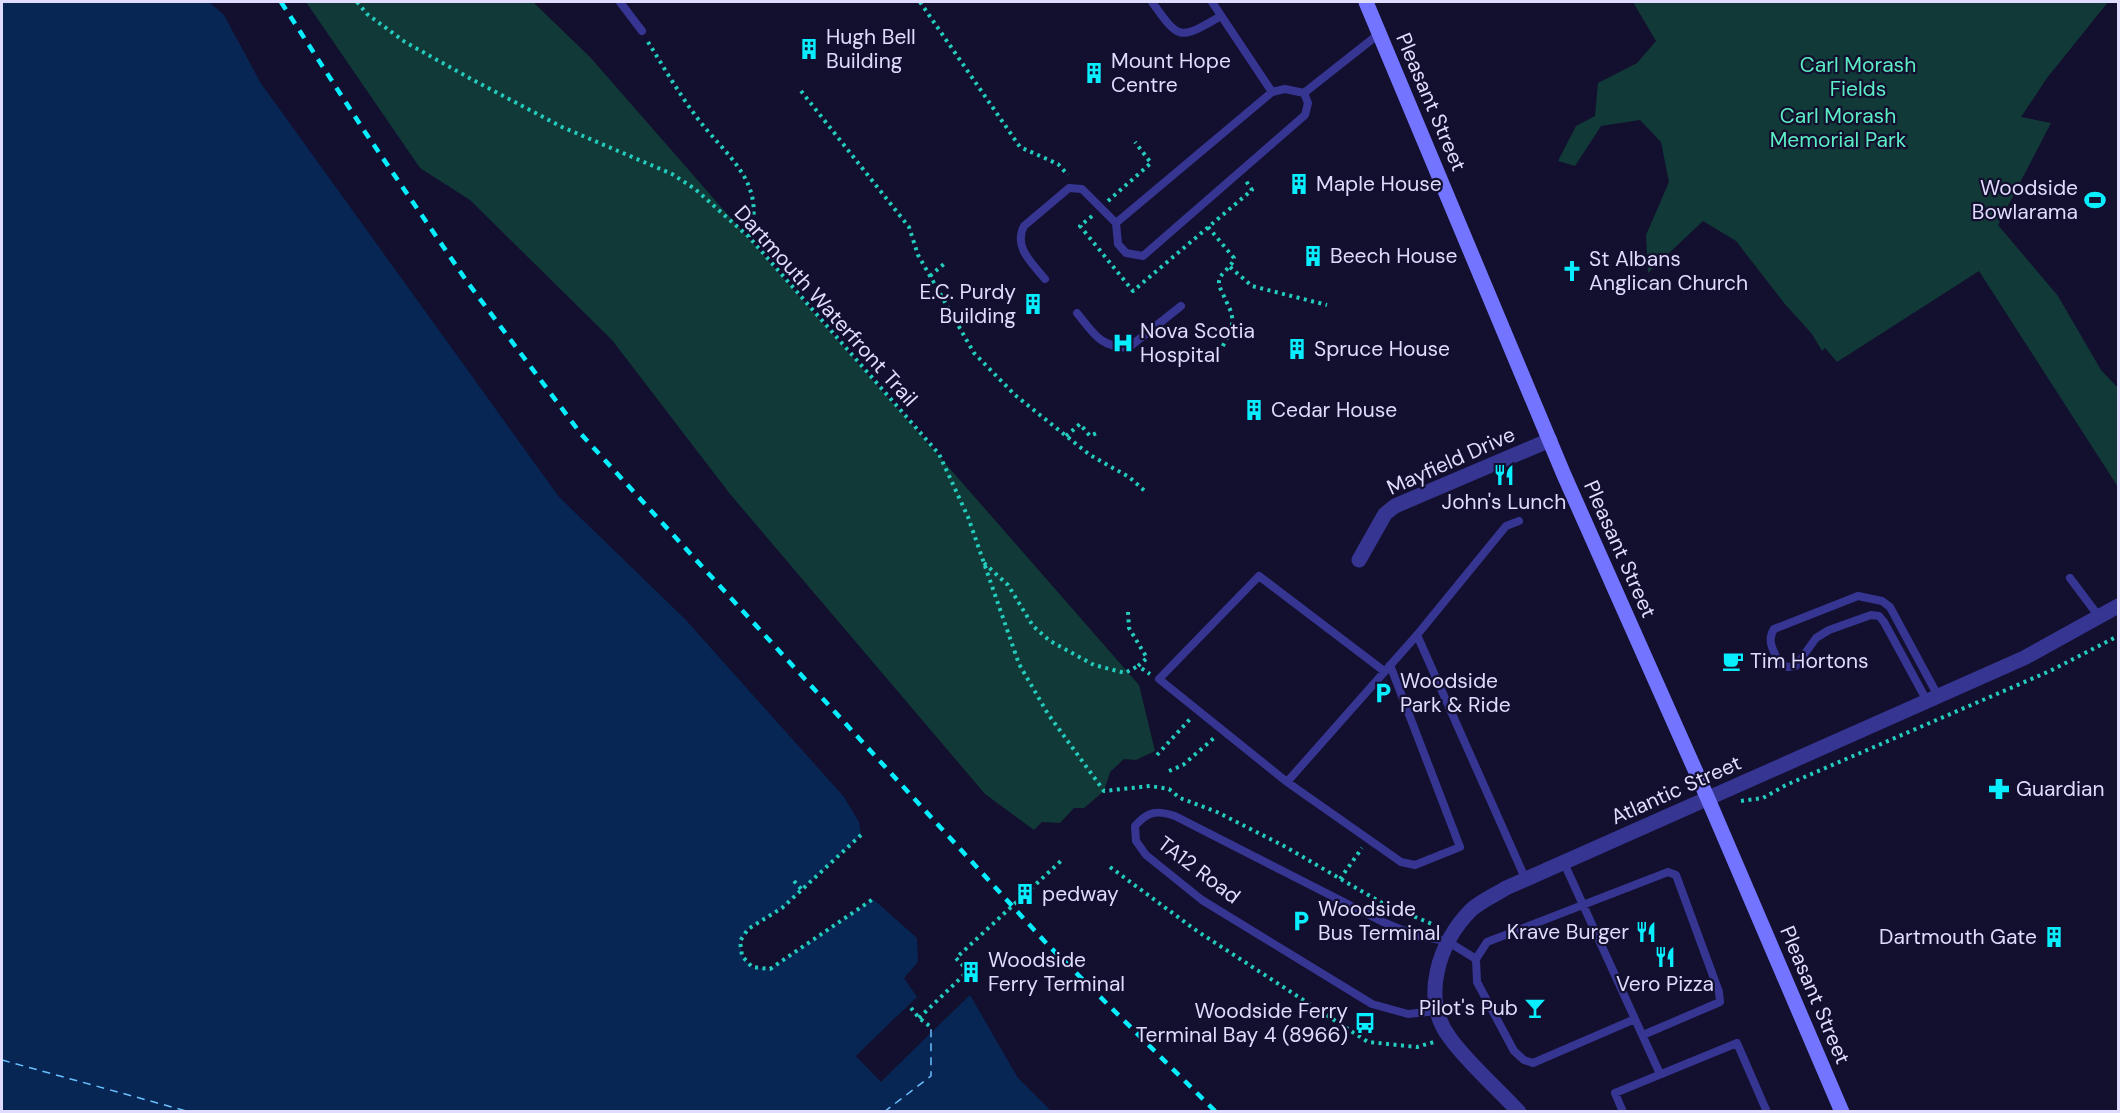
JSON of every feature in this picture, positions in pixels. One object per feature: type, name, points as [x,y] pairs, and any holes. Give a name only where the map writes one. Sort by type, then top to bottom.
[{"type":"main road","name":"Pleasant Street","points":[[1366,2],[1550,440],[1708,799],[1842,1112]]},
{"type":"street","name":"Mayfield Drive","points":[[1359,560],[1385,514],[1395,506],[1550,440]]},
{"type":"street","name":"Atlantic Street","points":[[1519,1112],[1449,1038],[1437,1011],[1436,975],[1450,936],[1473,909],[1506,888],[2024,658],[2118,606]]},
{"type":"lane","points":[[620,2],[642,30]]},
{"type":"lane","points":[[1152,2],[1171,28],[1180,33],[1190,33],[1221,16]]},
{"type":"lane","points":[[1212,2],[1272,92]]},
{"type":"lane","points":[[1304,93],[1380,33]]},
{"type":"lane","points":[[1116,223],[1272,92],[1285,89],[1304,93]]},
{"type":"lane","points":[[1045,279],[1020,244],[1020,234],[1024,226],[1069,188],[1082,189],[1116,223],[1118,244],[1126,253],[1143,256],[1305,115],[1308,103],[1304,93]]},
{"type":"lane","points":[[1077,313],[1099,340],[1113,347],[1128,348],[1180,306]]},
{"type":"lane","points":[[1287,782],[1417,634],[1506,526],[1519,521]]},
{"type":"lane","points":[[1259,576],[1387,668],[1460,847],[1415,865],[1401,862],[1287,782],[1159,679],[1259,576]]},
{"type":"lane","points":[[2070,578],[2100,618]]},
{"type":"lane","points":[[1858,596],[1882,601],[1890,607],[1932,699],[1879,616],[1871,615],[1829,630],[1816,638],[1797,666],[1788,667],[1780,664],[1770,643],[1770,635],[1773,629],[1858,596]]},
{"type":"lane","points":[[1417,634],[1526,880]]},
{"type":"lane","name":"TA12 Road","points":[[1437,1011],[1408,1014],[1372,1004],[1202,900],[1146,855],[1136,841],[1135,826],[1144,815],[1158,811],[1175,816],[1383,922],[1417,936],[1450,936]]},
{"type":"lane","points":[[1564,863],[1660,1074]]},
{"type":"lane","points":[[1635,1019],[1533,1062],[1524,1060],[1514,1051],[1477,982],[1476,959],[1487,942],[1668,872],[1676,875],[1719,993],[1720,1002],[1643,1035]]},
{"type":"lane","points":[[1450,936],[1476,959]]},
{"type":"lane","points":[[1623,1112],[1615,1093],[1737,1043],[1767,1112]]},
{"type":"path","name":"Dartmouth Waterfront Trail","points":[[357,2],[367,14],[405,42],[473,80],[562,127],[672,174],[695,189],[749,237],[939,454],[968,517],[1019,664],[1048,714],[1104,791],[1150,786],[1168,789],[1180,798],[1217,812],[1340,879]]},
{"type":"path","points":[[920,2],[1020,147],[1058,164],[1076,187]]},
{"type":"path","points":[[642,30],[695,115],[740,168],[752,190],[755,220],[749,237]]},
{"type":"path","points":[[801,91],[909,226],[918,255],[974,352],[1015,395],[1089,455],[1129,477],[1147,493]]},
{"type":"path","points":[[1135,141],[1151,163],[1080,226],[1134,291],[1252,190],[1245,179],[1250,175]]},
{"type":"path","points":[[1208,227],[1234,258],[1219,284],[1233,314],[1233,324],[1221,350]]},
{"type":"path","points":[[930,276],[945,263]]},
{"type":"path","points":[[1230,267],[1252,286],[1327,305]]},
{"type":"path","points":[[1066,436],[1080,424],[1089,436],[1097,433]]},
{"type":"path","points":[[984,562],[1008,585],[1033,626],[1050,641],[1094,665],[1125,673],[1147,658],[1130,628],[1128,612]]},
{"type":"path","points":[[1738,801],[1748,802],[1763,798],[2050,671],[2118,636]]},
{"type":"path","points":[[1138,666],[1159,679]]},
{"type":"path","points":[[1157,755],[1198,711]]},
{"type":"path","points":[[1169,771],[1183,765],[1223,731]]},
{"type":"path","points":[[861,835],[782,908],[748,929],[740,941],[742,956],[752,967],[770,969],[873,899]]},
{"type":"path","points":[[1368,839],[1340,879],[1382,903],[1450,936]]},
{"type":"path","points":[[919,1018],[968,971],[956,958],[1062,860]]},
{"type":"path","points":[[1110,867],[1197,931],[1368,1042],[1417,1047],[1449,1038]]},
{"type":"path","points":[[794,881],[802,890]]},
{"type":"path","points":[[911,1008],[931,1027]]},
{"type":"green space","points":[[306,2],[533,2],[590,57],[1139,685],[1155,751],[1136,760],[1124,759],[1110,772],[1104,791],[1084,808],[1074,808],[1060,823],[1042,822],[1034,830],[985,794],[730,494],[612,340],[470,200],[420,168]]},
{"type":"green space","name":"Carl Morash Memorial Park","points":[[1633,2],[2108,2],[2047,78],[2021,117],[2051,123],[1998,225],[2058,296],[2101,370],[2118,388],[2118,487],[1979,271],[1837,362],[1825,348],[1822,351],[1812,334],[1784,303],[1736,241],[1703,221],[1648,273],[1646,235],[1669,182],[1661,142],[1640,120],[1601,126],[1575,166],[1558,161],[1576,126],[1595,116],[1598,83],[1637,63],[1656,41]]},
{"type":"water","points":[[2,2],[209,2],[224,15],[260,82],[559,497],[685,619],[844,797],[859,822],[861,835],[782,908],[748,929],[740,941],[742,956],[752,967],[770,969],[873,899],[917,938],[918,962],[904,978],[917,997],[856,1056],[881,1081],[970,995],[1018,1078],[1051,1111],[2,1112]]},
{"type":"pier","points":[[907,1010],[860,1056],[881,1077],[927,1033],[881,1082],[856,1056],[896,1017]]},
{"type":"ferry route","points":[[884,1112],[931,1076],[931,1027]]},
{"type":"ferry route","points":[[2,1060],[190,1112]]},
{"type":"railway","points":[[281,2],[365,132],[468,283],[581,434],[1047,944],[1216,1112]]},
{"type":"place","name":"Hugh Bell Building","points":[[809,49]]},
{"type":"place","name":"Mount Hope Centre","points":[[1094,73]]},
{"type":"place","name":"Maple House","points":[[1299,184]]},
{"type":"place","name":"Woodside Bowlarama","points":[[2095,200]]},
{"type":"place","name":"Beech House","points":[[1313,256]]},
{"type":"place","name":"St Albans Anglican Church","points":[[1572,271]]},
{"type":"place","name":"E.C. Purdy Building","points":[[1033,304]]},
{"type":"place","name":"Nova Scotia Hospital","points":[[1123,343]]},
{"type":"place","name":"Spruce House","points":[[1297,349]]},
{"type":"place","name":"Cedar House","points":[[1254,410]]},
{"type":"place","name":"John's Lunch","points":[[1504,475]]},
{"type":"place","name":"Tim Hortons","points":[[1733,661]]},
{"type":"place","name":"Woodside Park & Ride","points":[[1383,693]]},
{"type":"place","name":"Guardian","points":[[1999,789]]},
{"type":"place","name":"pedway","points":[[1025,894]]},
{"type":"place","name":"Woodside Bus Terminal","points":[[1301,921]]},
{"type":"place","name":"Krave Burger","points":[[1646,932]]},
{"type":"place","name":"Dartmouth Gate","points":[[2054,937]]},
{"type":"place","name":"Vero Pizza","points":[[1665,957]]},
{"type":"place","name":"Woodside Ferry Terminal","points":[[971,972]]},
{"type":"place","name":"Pilot's Pub","points":[[1535,1008]]},
{"type":"place","name":"Woodside Ferry Terminal Bay 4 (8966)","points":[[1365,1023]]},
{"type":"park label","name":"Carl Morash Fields","points":[[1858,77]]}]
